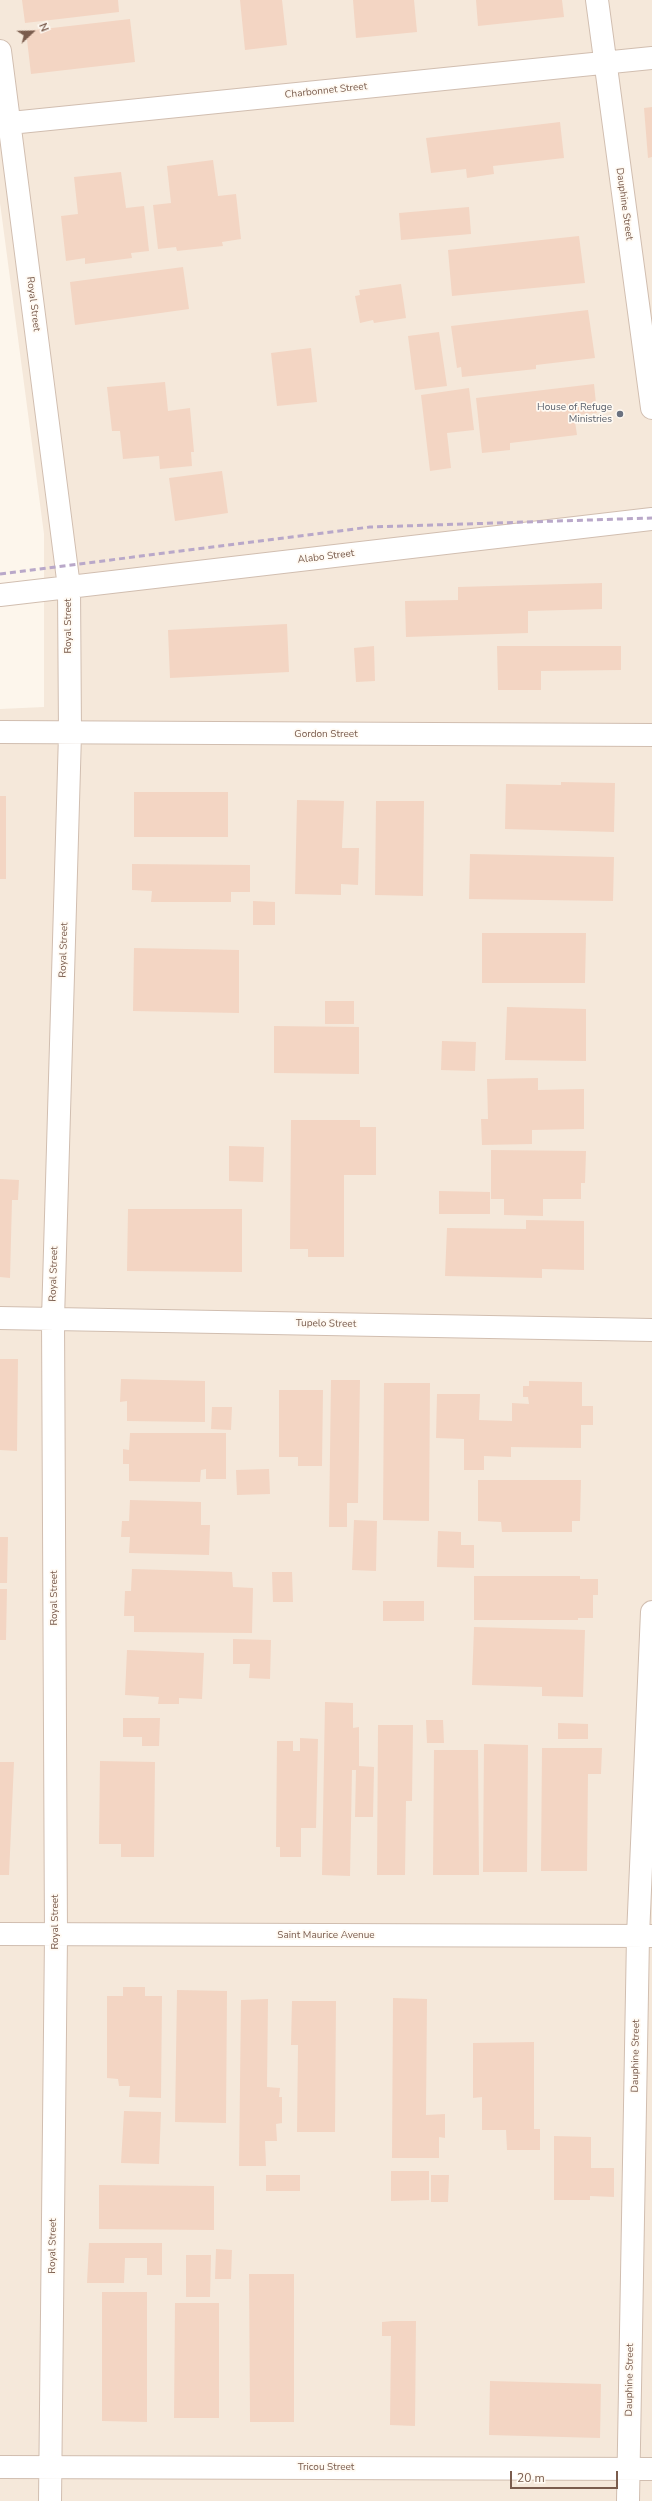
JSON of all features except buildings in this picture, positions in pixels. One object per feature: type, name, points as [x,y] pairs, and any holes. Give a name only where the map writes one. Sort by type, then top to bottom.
[{"type":"street","name":"Dauphine Street","points":[[597,0],[604,64],[652,408]]},
{"type":"street","name":"Royal Street","points":[[0,51],[5,124],[69,587],[70,734],[53,1319],[56,1936],[50,2501]]},
{"type":"street","name":"Charbonnet Street","points":[[5,124],[652,58]]},
{"type":"street","name":"Alabo Street","points":[[0,595],[652,519]]},
{"type":"street","name":"Gordon Street","points":[[0,732],[70,734],[652,735]]},
{"type":"street","name":"Tupelo Street","points":[[0,1318],[652,1330]]},
{"type":"street","name":"Dauphine Street","points":[[628,2501],[645,1936],[652,1612]]},
{"type":"street","name":"Saint Maurice Avenue","points":[[0,1934],[56,1936],[645,1936]]},
{"type":"street","name":"Tricou Street","points":[[0,2467],[652,2469]]},
{"type":"shaded area","points":[[0,0],[652,0],[652,2501],[0,2501],[0,709],[44,707],[44,534],[0,203]]},
{"type":"railway","points":[[0,574],[370,527],[652,518]]},
{"type":"place","name":"House of Refuge Ministries","points":[[620,414]]}]
